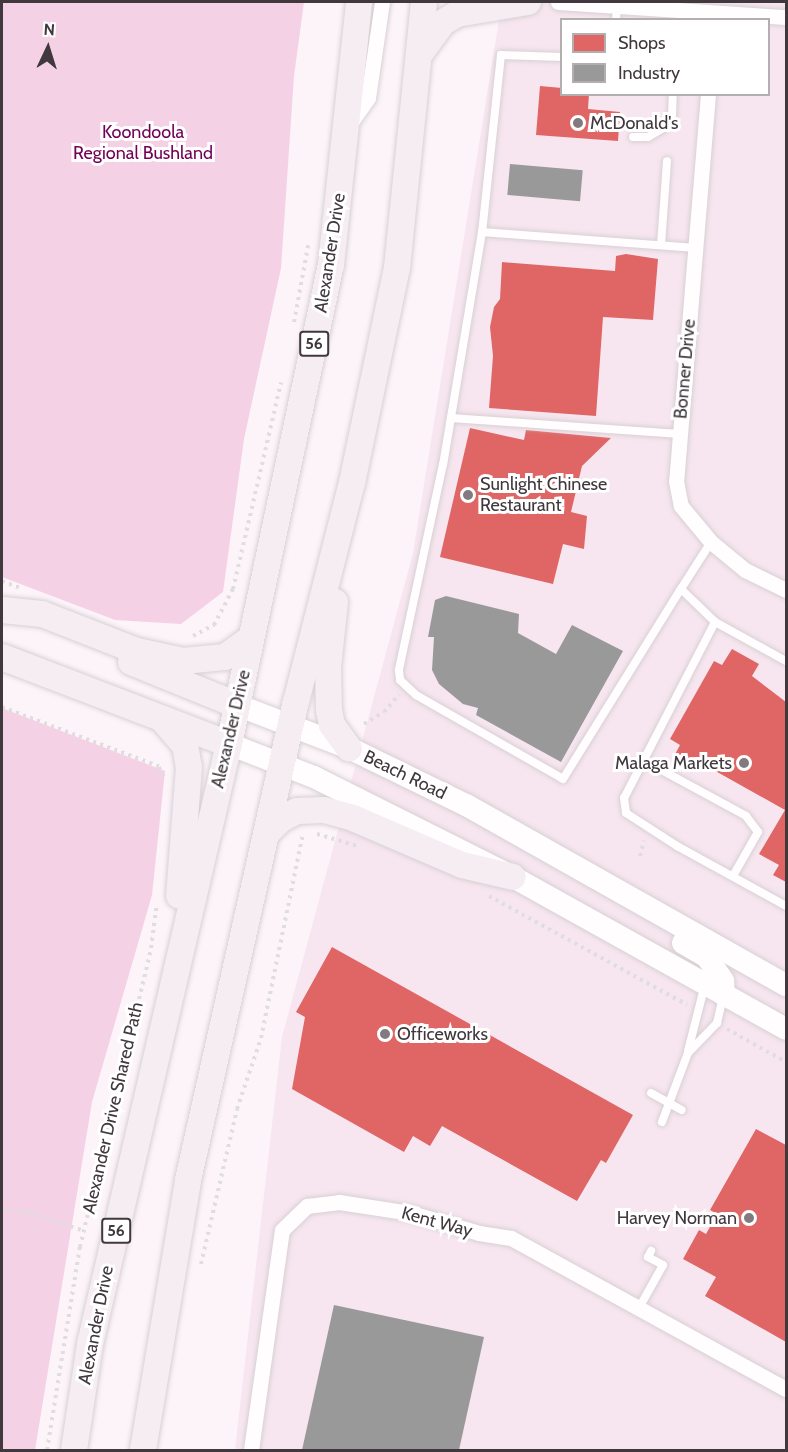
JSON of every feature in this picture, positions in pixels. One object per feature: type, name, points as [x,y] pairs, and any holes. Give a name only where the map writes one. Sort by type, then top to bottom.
[{"type":"main road","name":"Alexander Drive","points":[[75,1450],[90,1344],[229,744],[331,265],[348,127],[359,2]]},
{"type":"main road","points":[[143,1450],[188,1180],[292,726],[352,483],[397,268],[422,51],[424,2]]},
{"type":"main road","points":[[422,51],[442,23],[457,14],[528,2]]},
{"type":"main road","points":[[349,748],[332,725],[328,667],[336,601],[351,542],[352,483]]},
{"type":"main road","points":[[2,611],[42,614],[137,651],[183,661],[225,657],[251,638]]},
{"type":"main road","name":"Beach Road","points":[[2,611],[349,748],[468,806],[786,985]]},
{"type":"main road","points":[[2,657],[284,766],[513,877],[786,1029]]},
{"type":"main road","points":[[162,719],[185,745],[189,767],[186,837],[166,1013]]},
{"type":"main road","points":[[267,833],[280,820],[297,811],[324,810],[353,818],[462,865],[513,877]]},
{"type":"main road","points":[[645,906],[653,926],[707,957],[723,981],[715,989]]},
{"type":"street","points":[[348,127],[368,98],[382,2]]},
{"type":"street","points":[[558,2],[616,12],[786,17]]},
{"type":"street","name":"Bonner Drive","points":[[708,96],[676,481],[681,506],[711,542],[745,570],[786,590]]},
{"type":"street","name":"Kent Way","points":[[251,1450],[282,1230],[307,1206],[339,1202],[411,1213],[479,1233],[511,1238],[786,1389]]},
{"type":"lane","points":[[560,57],[501,55],[482,232],[451,418],[399,670],[400,680],[407,687],[563,779],[711,542]]},
{"type":"lane","points":[[633,137],[648,136],[663,128],[672,117],[673,96]]},
{"type":"lane","points":[[661,245],[667,161]]},
{"type":"lane","points":[[482,232],[695,248]]},
{"type":"lane","points":[[451,418],[679,434]]},
{"type":"lane","points":[[681,589],[715,622],[786,661]]},
{"type":"lane","points":[[715,622],[624,798],[626,813],[786,906]]},
{"type":"lane","points":[[643,760],[746,816],[758,832],[733,876]]},
{"type":"lane","points":[[662,1122],[672,1104],[688,1053],[697,1011],[715,989]]},
{"type":"lane","points":[[688,1053],[719,1021],[715,989]]},
{"type":"lane","points":[[651,1093],[682,1110]]},
{"type":"lane","points":[[639,1308],[663,1265],[648,1257],[651,1251]]},
{"type":"path","points":[[292,331],[310,232]]},
{"type":"path","points":[[186,638],[214,625],[233,589],[282,380]]},
{"type":"path","points":[[2,581],[23,589]]},
{"type":"path","points":[[364,724],[384,712],[407,687]]},
{"type":"path","points":[[2,707],[159,767],[166,784]]},
{"type":"path","points":[[201,1264],[237,1109],[261,1038],[304,830],[362,848]]},
{"type":"path","points":[[640,856],[641,849]]},
{"type":"path","name":"Alexander Drive Shared Path","points":[[47,1450],[84,1231],[151,948],[159,892]]},
{"type":"path","points":[[482,892],[697,1011]]},
{"type":"path","points":[[719,1021],[786,1062]]},
{"type":"path","points":[[2,1210],[28,1212],[84,1231]]},
{"type":"shaded area","points":[[502,2],[786,2],[786,1450],[235,1450],[282,1037],[413,553]]},
{"type":"green space","name":"Koondoola Regional Bushland","points":[[2,2],[304,2],[294,76],[281,268],[244,439],[223,592],[181,624],[115,620],[2,577]]},
{"type":"green space","points":[[2,708],[165,771],[152,895],[92,1102],[35,1450],[2,1450]]},
{"type":"building: Shops","name":"McDonald's","points":[[540,86],[560,88],[560,96],[589,96],[588,109],[620,112],[618,141],[536,135]]},
{"type":"building: Shops","points":[[626,254],[658,259],[653,320],[603,317],[596,416],[489,408],[493,356],[490,327],[494,307],[500,299],[502,262],[615,271],[616,256]]},
{"type":"building: Shops","points":[[470,428],[524,440],[526,430],[611,438],[582,466],[571,512],[587,516],[584,549],[563,544],[553,584],[440,557]]},
{"type":"building: Shops","name":"Malaga Markets","points":[[732,649],[759,664],[752,676],[786,702],[786,882],[773,875],[779,865],[759,854],[785,810],[694,759],[689,769],[672,760],[680,745],[670,739],[714,661],[722,665]]},
{"type":"building: Shops","points":[[332,947],[633,1115],[606,1163],[601,1160],[577,1201],[442,1126],[430,1146],[413,1136],[404,1152],[292,1089],[305,1017],[296,1012]]},
{"type":"building: Shops","points":[[756,1129],[786,1145],[786,1342],[705,1296],[716,1277],[683,1259],[699,1230],[706,1234],[717,1214],[710,1210]]},
{"type":"building: Industry","points":[[510,164],[583,170],[580,201],[507,195]]},
{"type":"building: Industry","points":[[446,596],[519,614],[518,633],[556,654],[572,625],[623,651],[561,762],[476,715],[478,708],[463,704],[439,684],[432,670],[434,637],[428,637],[435,600]]},
{"type":"building: Industry","points":[[334,1305],[484,1337],[459,1450],[302,1450]]},
{"type":"place","name":"McDonald's","points":[[578,123]]},
{"type":"place","name":"Sunlight Chinese Restaurant","points":[[468,495]]},
{"type":"place","name":"Malaga Markets","points":[[744,763]]},
{"type":"place","name":"Officeworks","points":[[385,1034]]},
{"type":"place","name":"Harvey Norman","points":[[749,1218]]}]
